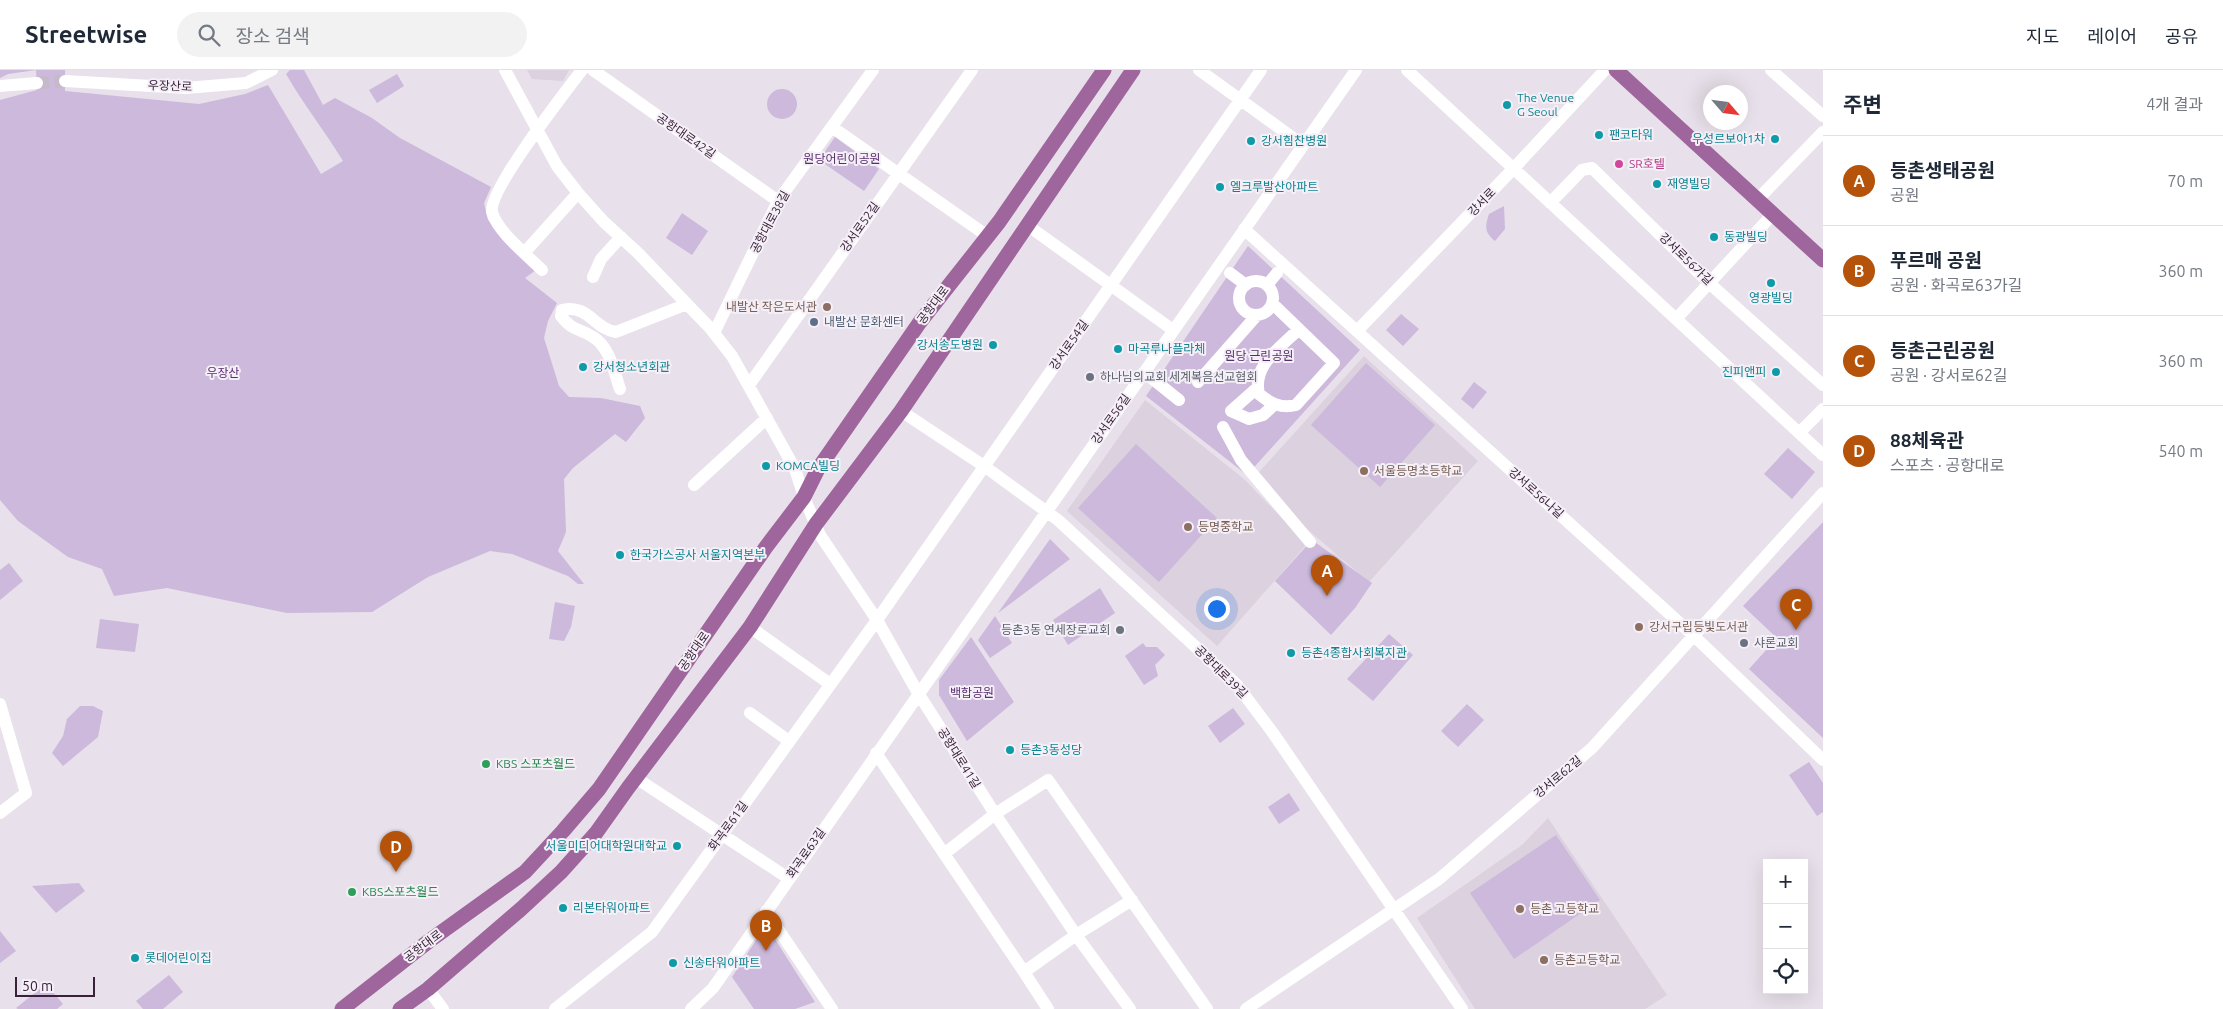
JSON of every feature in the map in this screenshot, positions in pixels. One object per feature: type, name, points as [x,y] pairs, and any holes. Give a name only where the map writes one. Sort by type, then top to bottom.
[{"type":"main road","name":"공항대로","points":[[342,1009],[429,941],[525,872],[564,831],[599,789],[766,547],[804,497],[818,470],[914,330],[986,235],[999,222],[1104,70]]},
{"type":"main road","points":[[400,1009],[428,989],[561,872],[596,833],[750,627],[816,524],[901,411],[1133,70]]},
{"type":"main road","points":[[1616,70],[1823,260]]},
{"type":"street","name":"우장산로","points":[[65,81],[186,88],[246,83],[272,70]]},
{"type":"street","points":[[505,70],[557,166],[578,193],[604,222],[638,253],[687,304],[732,356],[795,469],[804,497]]},
{"type":"street","points":[[542,270],[496,222],[492,209],[498,191],[537,129],[582,70]]},
{"type":"street","name":"공항대로42길","points":[[593,70],[778,201]]},
{"type":"street","name":"공항대로38길","points":[[714,333],[778,201],[873,70]]},
{"type":"street","name":"강서로52길","points":[[749,385],[972,70]]},
{"type":"street","points":[[1199,70],[1304,145]]},
{"type":"street","name":"강서로54길","points":[[877,620],[1261,70]]},
{"type":"street","name":"강서로56길","points":[[918,693],[1356,70]]},
{"type":"street","points":[[1407,70],[1823,455]]},
{"type":"street","name":"강서로","points":[[1357,331],[1514,168],[1605,70]]},
{"type":"street","points":[[1771,70],[1823,116]]},
{"type":"street","points":[[0,86],[37,82]]},
{"type":"street","points":[[832,126],[986,235]]},
{"type":"street","points":[[1758,200],[1823,132]]},
{"type":"street","name":"강서로56가길","points":[[1550,203],[1582,170],[1592,168],[1709,282],[1823,385]]},
{"type":"street","points":[[525,252],[578,193]]},
{"type":"street","points":[[1676,319],[1774,214]]},
{"type":"street","points":[[1026,225],[1173,330]]},
{"type":"street","name":"강서로56나길","points":[[1244,229],[1694,636],[1823,760]]},
{"type":"street","points":[[593,277],[601,259],[621,237]]},
{"type":"street","points":[[1230,273],[1246,285]]},
{"type":"street","points":[[1267,285],[1277,273]]},
{"type":"street","points":[[1198,382],[1257,316],[1267,312],[1272,303],[1272,293],[1267,285],[1256,281],[1246,285],[1240,294],[1240,304],[1247,313],[1257,316]]},
{"type":"street","points":[[1272,303],[1299,329],[1334,363],[1296,405],[1274,405],[1259,394],[1257,388],[1260,370],[1299,329]]},
{"type":"street","points":[[620,389],[610,358],[602,344],[594,337],[568,326],[560,316],[562,310],[573,308],[586,313],[607,330],[616,332],[687,304]]},
{"type":"street","points":[[1144,372],[1179,400]]},
{"type":"street","points":[[1257,388],[1232,411],[1249,419],[1263,415],[1274,405]]},
{"type":"street","points":[[1799,433],[1823,409]]},
{"type":"street","name":"공항대로39길","points":[[901,411],[984,466],[1058,520],[1237,685],[1273,733],[1462,1009]]},
{"type":"street","points":[[694,486],[767,418]]},
{"type":"street","points":[[1223,427],[1241,460],[1310,542]]},
{"type":"street","name":"강서로62길","points":[[1246,1009],[1439,879],[1592,748],[1823,492]]},
{"type":"street","name":"공항대로41길","points":[[804,497],[820,535],[877,620],[918,693],[995,814],[1076,935],[1130,1009]]},
{"type":"street","name":"화곡로61길","points":[[555,1009],[652,932],[877,620]]},
{"type":"street","points":[[750,627],[830,684]]},
{"type":"street","name":"화곡로63길","points":[[691,1009],[713,988],[918,693]]},
{"type":"street","points":[[0,704],[26,793],[0,813]]},
{"type":"street","points":[[750,714],[789,741]]},
{"type":"street","points":[[876,753],[1048,1009]]},
{"type":"street","points":[[636,778],[788,878]]},
{"type":"street","points":[[944,854],[995,814],[1048,780],[1207,1009]]},
{"type":"street","points":[[1024,972],[1076,935],[1132,900]]},
{"type":"street","points":[[766,911],[832,1009]]},
{"type":"street","points":[[428,989],[442,1009]]},
{"type":"shaded area","points":[[527,70],[569,70],[563,81],[532,79]]},
{"type":"shaded area","name":"서울등명초등학교","points":[[1364,356],[1478,461],[1369,582],[1251,481]]},
{"type":"shaded area","name":"등명중학교","points":[[1145,400],[1244,479],[1307,544],[1217,646],[1067,511]]},
{"type":"shaded area","name":"등촌 고등학교","points":[[1548,818],[1667,995],[1645,1009],[1475,1009],[1417,918],[1522,845]]},
{"type":"green space","points":[[0,70],[36,70],[8,74],[0,78]]},
{"type":"green space","name":"우장산","points":[[36,70],[65,70],[65,91],[199,104],[245,94],[268,85],[321,174],[343,161],[286,74],[290,70],[304,70],[323,105],[335,98],[372,118],[400,138],[491,187],[484,203],[488,220],[536,270],[525,278],[557,303],[548,321],[544,338],[559,386],[569,397],[601,398],[640,406],[645,418],[626,442],[615,434],[573,468],[564,479],[566,532],[558,551],[584,584],[578,584],[568,576],[512,554],[490,551],[428,577],[372,612],[287,613],[167,588],[114,596],[102,569],[68,557],[18,521],[0,500],[0,100],[37,90]]},
{"type":"green space","points":[[397,74],[404,86],[377,103],[369,90]]},
{"type":"green space","points":[[782,89],[793,93],[797,104],[793,115],[782,119],[771,115],[767,104],[771,93]]},
{"type":"green space","name":"원당어린이공원","points":[[835,137],[879,169],[864,191],[819,160]]},
{"type":"green space","points":[[1504,206],[1505,229],[1495,241],[1487,232],[1486,225],[1489,214]]},
{"type":"green space","points":[[682,213],[708,231],[692,255],[666,238]]},
{"type":"green space","name":"원당 근린공원","points":[[1248,246],[1360,350],[1247,475],[1146,396]]},
{"type":"green space","points":[[1401,314],[1419,329],[1403,346],[1386,330]]},
{"type":"green space","points":[[1366,363],[1435,425],[1380,487],[1311,425]]},
{"type":"green space","points":[[1474,382],[1487,392],[1473,409],[1461,399]]},
{"type":"green space","points":[[1136,444],[1217,518],[1159,582],[1078,508]]},
{"type":"green space","points":[[1788,448],[1815,472],[1792,499],[1764,474]]},
{"type":"green space","points":[[1823,522],[1823,738],[1749,669],[1777,638],[1743,606]]},
{"type":"green space","points":[[1050,539],[1070,559],[998,613]]},
{"type":"green space","points":[[1312,540],[1372,583],[1355,608],[1331,635],[1275,581]]},
{"type":"green space","points":[[9,563],[23,581],[0,600],[0,570]]},
{"type":"green space","points":[[1100,588],[1115,613],[1068,645],[1053,620]]},
{"type":"green space","points":[[555,602],[575,606],[571,627],[564,641],[549,639]]},
{"type":"green space","points":[[995,616],[1012,643],[990,658],[978,640]]},
{"type":"green space","points":[[100,619],[139,624],[135,652],[96,648]]},
{"type":"green space","points":[[1389,634],[1413,655],[1373,701],[1347,679]]},
{"type":"green space","name":"백합공원","points":[[971,637],[1014,702],[967,741],[939,695],[939,680]]},
{"type":"green space","points":[[1143,643],[1146,647],[1157,647],[1165,655],[1155,665],[1158,676],[1144,685],[1125,656]]},
{"type":"green space","points":[[1467,704],[1484,720],[1458,747],[1441,731]]},
{"type":"green space","points":[[80,706],[93,706],[103,711],[98,737],[63,766],[52,753],[63,736],[67,719]]},
{"type":"green space","points":[[1233,708],[1245,724],[1220,743],[1208,726]]},
{"type":"green space","points":[[1809,762],[1823,783],[1823,812],[1817,816],[1789,775]]},
{"type":"green space","points":[[1289,793],[1300,810],[1279,824],[1268,807]]},
{"type":"green space","points":[[1556,835],[1600,900],[1514,959],[1470,893]]},
{"type":"green space","points":[[79,883],[85,891],[56,913],[32,886]]},
{"type":"green space","points":[[766,925],[815,1002],[795,1009],[754,1009],[732,977]]},
{"type":"green space","points":[[0,931],[16,951],[0,963]]},
{"type":"green space","points":[[169,975],[183,992],[163,1009],[143,1009],[136,1001]]},
{"type":"green space","points":[[46,984],[63,1004],[57,1009],[16,1008]]},
{"type":"tunnel","points":[[37,83],[65,81]]},
{"type":"place","name":"The Venue G Seoul","points":[[1507,105]]},
{"type":"place","name":"팬코타워","points":[[1599,135]]},
{"type":"place","name":"우성르보아1차","points":[[1775,139]]},
{"type":"place","name":"강서힘찬병원","points":[[1251,141]]},
{"type":"place","name":"SR호텔","points":[[1619,164]]},
{"type":"place","name":"재영빌딩","points":[[1657,184]]},
{"type":"place","name":"엘크루발산아파트","points":[[1220,187]]},
{"type":"place","name":"동광빌딩","points":[[1714,237]]},
{"type":"place","name":"영광빌딩","points":[[1771,283]]},
{"type":"place","name":"내발산 작은도서관","points":[[827,307]]},
{"type":"place","name":"내발산 문화센터","points":[[814,322]]},
{"type":"place","name":"강서송도병원","points":[[993,345]]},
{"type":"place","name":"마곡루나플라체","points":[[1118,349]]},
{"type":"place","name":"강서청소년회관","points":[[583,367]]},
{"type":"place","name":"진피앤피","points":[[1776,372]]},
{"type":"place","name":"하나님의교회 세계복음선교협회","points":[[1090,377]]},
{"type":"place","name":"KOMCA빌딩","points":[[766,466]]},
{"type":"place","name":"서울등명초등학교","points":[[1364,471]]},
{"type":"place","name":"등명중학교","points":[[1188,527]]},
{"type":"place","name":"한국가스공사 서울지역본부","points":[[620,555]]},
{"type":"place","name":"등촌생태공원","points":[[1327,596]]},
{"type":"place","name":"강서구립등빛도서관","points":[[1639,627]]},
{"type":"place","name":"등촌3동 연세장로교회","points":[[1120,630]]},
{"type":"place","name":"등촌근린공원","points":[[1796,630]]},
{"type":"place","name":"샤론교회","points":[[1744,643]]},
{"type":"place","name":"등촌4종합사회복지관","points":[[1291,653]]},
{"type":"place","name":"등촌3동성당","points":[[1010,750]]},
{"type":"place","name":"KBS 스포츠월드","points":[[486,764]]},
{"type":"place","name":"서울미디어대학원대학교","points":[[677,846]]},
{"type":"place","name":"88체육관","points":[[396,872]]},
{"type":"place","name":"KBS스포츠월드","points":[[352,892]]},
{"type":"place","name":"리본타워아파트","points":[[563,908]]},
{"type":"place","name":"등촌 고등학교","points":[[1520,909]]},
{"type":"place","name":"푸르매 공원","points":[[766,951]]},
{"type":"place","name":"롯데어린이집","points":[[135,958]]},
{"type":"place","name":"등촌고등학교","points":[[1544,960]]},
{"type":"place","name":"신송타워아파트","points":[[673,963]]}]
